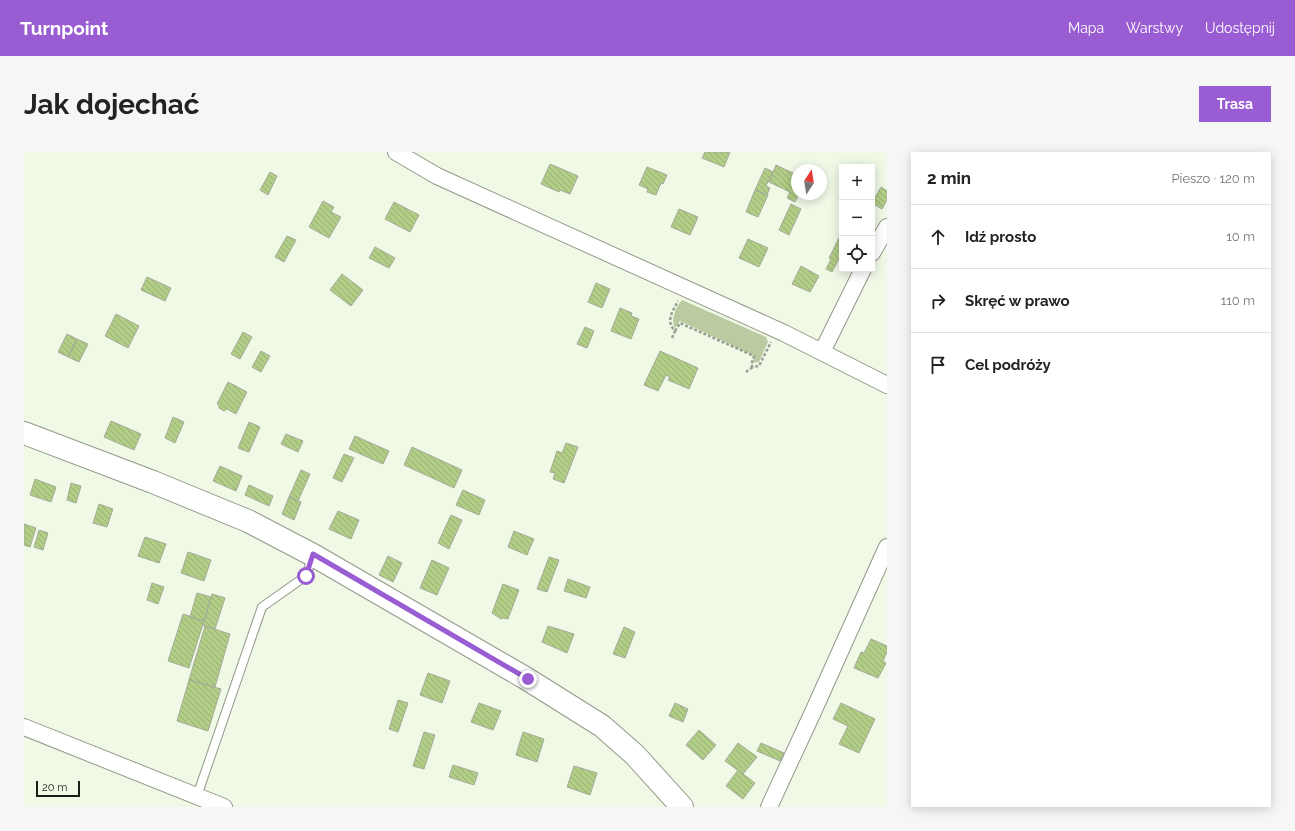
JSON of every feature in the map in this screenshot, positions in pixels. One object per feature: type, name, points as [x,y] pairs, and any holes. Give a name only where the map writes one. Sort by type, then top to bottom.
[{"type":"street","points":[[396,152],[436,176],[784,333],[887,385]]},
{"type":"street","points":[[875,249],[887,227]]},
{"type":"street","points":[[822,352],[862,272]]},
{"type":"street","points":[[24,433],[153,482],[241,518],[313,554],[528,679],[602,726],[635,755],[672,802]]},
{"type":"street","points":[[769,807],[887,547]]},
{"type":"street","points":[[24,727],[224,807]]},
{"type":"lane","points":[[197,796],[262,607],[306,576],[313,554]]},
{"type":"path","points":[[672,338],[675,331],[670,324],[670,316],[679,299]]},
{"type":"path","points":[[746,372],[753,367]]},
{"type":"green space","points":[[682,300],[766,337],[768,342],[759,362],[752,363],[755,356],[680,321],[675,328],[673,322],[674,314]]},
{"type":"building","points":[[705,152],[730,152],[724,167],[702,158]]},
{"type":"building","points":[[550,164],[578,176],[570,194],[560,190],[559,192],[541,184]]},
{"type":"building","points":[[776,165],[791,172],[791,200],[787,198],[790,192],[769,182]]},
{"type":"building","points":[[647,167],[667,175],[663,184],[661,183],[656,195],[647,192],[648,189],[639,185]]},
{"type":"building","points":[[765,168],[773,172],[766,186],[770,188],[767,195],[755,190]]},
{"type":"building","points":[[270,172],[277,176],[268,195],[260,190]]},
{"type":"building","points":[[881,187],[887,191],[887,200],[882,209],[875,205],[875,198]]},
{"type":"building","points":[[755,190],[768,195],[758,217],[746,212]]},
{"type":"building","points":[[323,201],[334,207],[331,212],[341,217],[329,238],[309,227]]},
{"type":"building","points":[[394,202],[419,215],[410,232],[385,219]]},
{"type":"building","points":[[791,204],[801,209],[789,235],[779,230]]},
{"type":"building","points":[[679,209],[698,217],[690,235],[671,227]]},
{"type":"building","points":[[287,236],[296,240],[284,262],[275,257]]},
{"type":"building","points":[[839,238],[839,259],[832,272],[826,269],[831,259],[829,258]]},
{"type":"building","points":[[748,239],[768,248],[759,267],[739,258]]},
{"type":"building","points":[[375,247],[395,258],[389,268],[369,258]]},
{"type":"building","points":[[801,266],[819,276],[810,292],[792,284]]},
{"type":"building","points":[[342,274],[363,290],[351,306],[330,290]]},
{"type":"building","points":[[147,277],[171,288],[165,301],[141,290]]},
{"type":"building","points":[[596,283],[610,289],[602,308],[588,302]]},
{"type":"building","points":[[620,308],[632,313],[631,316],[639,319],[631,339],[611,331]]},
{"type":"building","points":[[116,314],[139,326],[128,348],[105,336]]},
{"type":"building","points":[[585,327],[594,331],[587,348],[577,344]]},
{"type":"building","points":[[243,332],[252,337],[240,359],[231,354]]},
{"type":"building","points":[[67,334],[77,339],[68,357],[58,352]]},
{"type":"building","points":[[77,339],[88,344],[79,362],[68,357]]},
{"type":"building","points":[[261,351],[270,356],[261,372],[252,367]]},
{"type":"building","points":[[660,351],[698,368],[689,389],[668,380],[670,377],[666,375],[658,391],[644,385]]},
{"type":"building","points":[[228,382],[247,392],[236,414],[227,409],[224,411],[219,408],[219,405],[217,404]]},
{"type":"building","points":[[173,417],[184,422],[175,443],[165,438]]},
{"type":"building","points":[[111,421],[141,434],[134,450],[104,437]]},
{"type":"building","points":[[249,422],[260,427],[249,452],[238,448]]},
{"type":"building","points":[[286,434],[303,441],[298,452],[281,444]]},
{"type":"building","points":[[355,436],[389,451],[383,464],[349,449]]},
{"type":"building","points":[[566,443],[578,447],[564,483],[553,479],[555,473],[550,472],[557,451],[562,453]]},
{"type":"building","points":[[412,447],[462,470],[454,488],[404,465]]},
{"type":"building","points":[[344,454],[354,458],[342,482],[333,478]]},
{"type":"building","points":[[220,466],[242,476],[236,491],[213,481]]},
{"type":"building","points":[[301,470],[310,474],[298,501],[289,497]]},
{"type":"building","points":[[35,479],[56,487],[51,502],[30,495]]},
{"type":"building","points":[[71,483],[81,486],[76,503],[67,500]]},
{"type":"building","points":[[249,485],[273,496],[269,506],[245,495]]},
{"type":"building","points":[[463,490],[485,500],[479,515],[456,505]]},
{"type":"building","points":[[289,497],[301,502],[294,520],[282,514]]},
{"type":"building","points":[[99,504],[113,509],[107,527],[93,523]]},
{"type":"building","points":[[338,511],[359,520],[351,539],[329,529]]},
{"type":"building","points":[[451,515],[462,520],[449,549],[438,543]]},
{"type":"building","points":[[24,524],[36,528],[30,547],[24,545]]},
{"type":"building","points":[[39,530],[48,533],[43,550],[34,547]]},
{"type":"building","points":[[514,531],[534,539],[527,555],[508,547]]},
{"type":"building","points":[[145,537],[166,544],[159,563],[138,556]]},
{"type":"building","points":[[188,552],[211,560],[204,581],[181,573]]},
{"type":"building","points":[[388,556],[402,563],[393,582],[379,575]]},
{"type":"building","points":[[549,557],[559,560],[547,592],[537,589]]},
{"type":"building","points":[[432,560],[449,568],[437,595],[420,588]]},
{"type":"building","points":[[568,579],[590,587],[586,598],[564,591]]},
{"type":"building","points":[[152,583],[164,587],[158,604],[147,600]]},
{"type":"building","points":[[503,584],[519,590],[508,619],[501,619],[492,613]]},
{"type":"building","points":[[197,593],[211,597],[204,621],[190,617]]},
{"type":"building","points":[[212,594],[225,598],[215,629],[203,625]]},
{"type":"building","points":[[183,614],[204,621],[189,668],[168,661]]},
{"type":"building","points":[[205,626],[230,634],[215,687],[189,680]]},
{"type":"building","points":[[548,626],[574,634],[567,653],[542,642]]},
{"type":"building","points":[[624,627],[635,632],[625,658],[613,654]]},
{"type":"building","points":[[871,639],[887,646],[887,652],[883,661],[886,663],[878,678],[854,668],[861,652],[864,653]]},
{"type":"building","points":[[428,673],[450,681],[442,703],[420,695]]},
{"type":"building","points":[[189,680],[221,689],[208,731],[177,721]]},
{"type":"building","points":[[398,700],[408,703],[398,732],[389,729]]},
{"type":"building","points":[[479,703],[501,711],[493,730],[471,722]]},
{"type":"building","points":[[675,703],[688,709],[683,722],[669,716]]},
{"type":"building","points":[[841,703],[875,719],[859,753],[839,744],[848,726],[833,719]]},
{"type":"building","points":[[699,730],[716,745],[703,760],[686,745]]},
{"type":"building","points":[[424,732],[435,735],[424,769],[413,766]]},
{"type":"building","points":[[523,732],[544,739],[537,762],[516,755]]},
{"type":"building","points":[[738,743],[757,757],[743,774],[725,761]]},
{"type":"building","points":[[761,743],[784,753],[780,761],[757,751]]},
{"type":"building","points":[[453,765],[478,773],[474,785],[449,777]]},
{"type":"building","points":[[574,766],[597,773],[590,795],[567,787]]},
{"type":"building","points":[[738,770],[755,783],[743,799],[726,786]]},
{"type":"route","points":[[306,576],[313,554],[528,679]]}]
